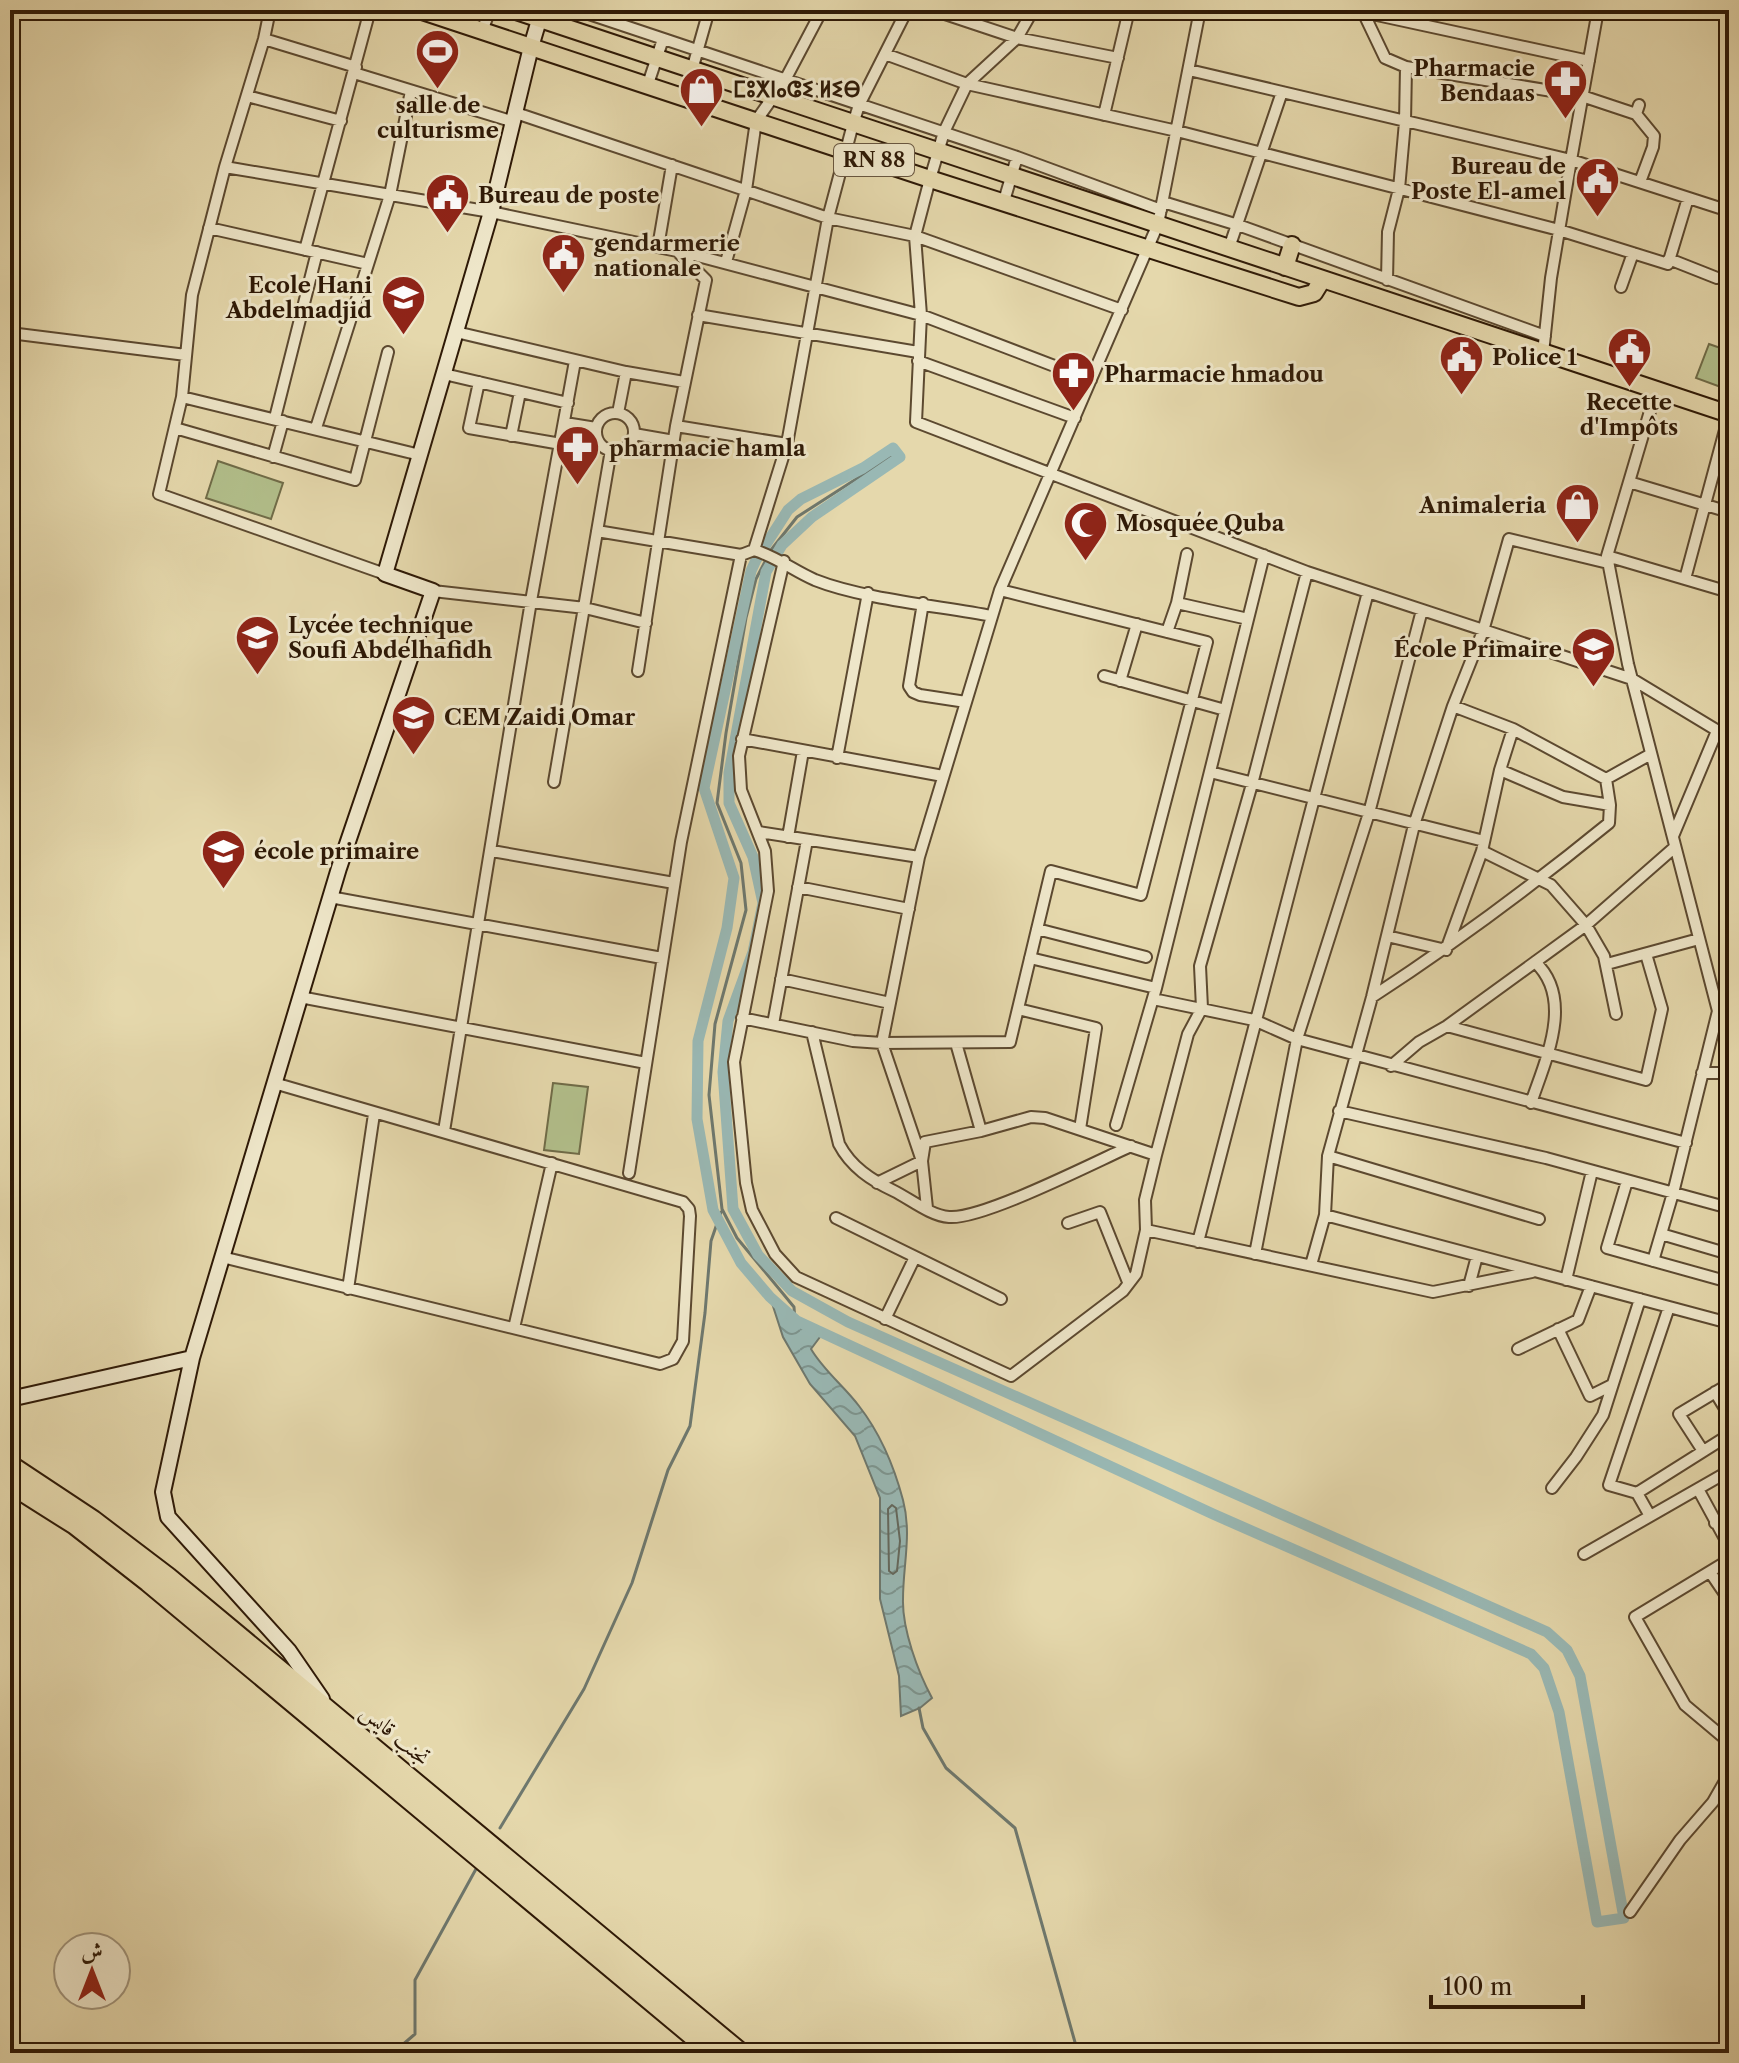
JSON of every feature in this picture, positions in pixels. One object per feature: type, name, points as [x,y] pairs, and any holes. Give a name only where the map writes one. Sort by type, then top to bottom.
[{"type":"highway","name":"تجنب قايس","points":[[10,1465],[93,1520],[156,1567],[741,2053]]},
{"type":"highway","name":"تجنب قايس","points":[[10,1484],[75,1525],[137,1573],[713,2053]]},
{"type":"main road","name":"RN 88","points":[[419,10],[1299,297],[1314,293],[1322,280]]},
{"type":"main road","points":[[513,10],[541,14],[593,37],[1056,191],[1161,212],[1229,248],[1450,322],[1544,344],[1656,391],[1729,414]]},
{"type":"main road","points":[[1056,191],[1062,173]]},
{"type":"main road","points":[[1285,267],[1292,245]]},
{"type":"main road","points":[[1450,322],[1455,305]]},
{"type":"street","points":[[270,10],[192,295],[182,397],[159,494],[433,591],[585,608],[646,623]]},
{"type":"street","points":[[305,250],[370,10]]},
{"type":"street","points":[[482,31],[490,10]]},
{"type":"street","points":[[577,10],[600,14],[663,39],[1017,157],[1161,212],[1238,225],[1455,305],[1544,344],[1559,230],[1598,10]]},
{"type":"street","points":[[692,70],[709,10]]},
{"type":"street","points":[[726,262],[746,190],[756,121],[785,80],[821,10]]},
{"type":"street","points":[[757,551],[787,444],[828,218],[853,124],[859,105],[907,10]]},
{"type":"street","points":[[933,10],[1017,38],[1118,58]]},
{"type":"street","points":[[1033,10],[1017,38],[967,84],[937,153],[915,236],[921,315],[916,422],[1307,572],[1632,679],[1729,736]]},
{"type":"street","points":[[1104,115],[1129,10]]},
{"type":"street","points":[[927,1208],[922,1161],[882,1043],[919,857],[1000,590],[1149,248],[1161,212],[1200,10]]},
{"type":"street","points":[[1589,61],[1363,12],[1385,58],[1406,67],[1582,96],[1638,110],[1654,136],[1640,182]]},
{"type":"street","points":[[385,574],[491,212],[541,14]]},
{"type":"street","points":[[593,37],[600,14]]},
{"type":"street","points":[[264,39],[411,91],[672,165],[828,218],[915,236],[1122,310]]},
{"type":"street","points":[[648,84],[663,39]]},
{"type":"street","points":[[885,54],[967,84],[1177,131],[1559,230],[1668,264],[1688,198]]},
{"type":"street","points":[[1387,280],[1388,232],[1399,189],[1405,122],[1406,67]]},
{"type":"street","points":[[1189,70],[1571,160],[1729,211]]},
{"type":"street","points":[[316,428],[390,195],[411,91]]},
{"type":"street","points":[[1229,248],[1282,92]]},
{"type":"street","points":[[247,96],[341,121]]},
{"type":"street","points":[[1004,201],[1017,157]]},
{"type":"street","points":[[658,247],[672,165]]},
{"type":"street","points":[[225,167],[491,212],[726,262],[921,315],[1091,380]]},
{"type":"street","points":[[209,228],[368,264]]},
{"type":"street","points":[[638,671],[676,426],[706,280],[677,251]]},
{"type":"street","points":[[273,457],[317,252]]},
{"type":"street","points":[[1621,287],[1633,253]]},
{"type":"street","points":[[1669,259],[1717,278]]},
{"type":"street","points":[[698,315],[918,357],[1075,418]]},
{"type":"street","points":[[456,332],[575,361],[684,382]]},
{"type":"street","points":[[10,333],[186,355]]},
{"type":"street","points":[[175,428],[355,480],[388,352]]},
{"type":"street","points":[[444,1131],[531,601],[575,361]]},
{"type":"street","points":[[618,413],[626,372]]},
{"type":"street","points":[[444,374],[568,403]]},
{"type":"street","points":[[479,382],[469,428],[561,444]]},
{"type":"street","points":[[1656,391],[1608,560],[1632,679],[1729,1044]]},
{"type":"street","points":[[511,436],[520,392]]},
{"type":"street","points":[[182,397],[420,455]]},
{"type":"street","points":[[618,413],[631,422],[634,434],[627,447],[611,450],[599,442],[596,428],[606,415],[618,413]]},
{"type":"street","points":[[1685,579],[1729,414]]},
{"type":"street","points":[[565,423],[596,428]]},
{"type":"street","points":[[676,426],[787,444]]},
{"type":"street","points":[[634,434],[674,441]]},
{"type":"street","points":[[554,782],[611,450]]},
{"type":"street","points":[[1629,482],[1729,512]]},
{"type":"street","points":[[597,531],[741,555],[757,551],[780,559],[815,579],[868,593],[992,616]]},
{"type":"street","points":[[1311,1265],[1325,1215],[1328,1156],[1372,997],[1414,825],[1453,706],[1483,631],[1509,539],[1608,560],[1729,592]]},
{"type":"street","points":[[1167,632],[1177,603],[1187,554]]},
{"type":"street","points":[[629,1173],[674,883],[741,555]]},
{"type":"street","points":[[1116,1125],[1155,993],[1264,555]]},
{"type":"street","points":[[780,559],[739,756],[741,790],[767,860],[768,891],[734,1062],[746,1183],[752,1210],[775,1254],[796,1277],[1011,1376],[1123,1291],[1136,1274],[1146,1230],[1145,1200],[1156,1155],[1188,1034],[1202,1008],[1200,966],[1252,784],[1307,572]]},
{"type":"street","points":[[742,1018],[853,1041],[1010,1042],[1051,871],[1141,895],[1207,642],[1000,590]]},
{"type":"street","points":[[329,1710],[289,1651],[168,1517],[163,1492],[192,1358],[274,1083],[330,897],[433,591]]},
{"type":"street","points":[[1198,1242],[1368,592]]},
{"type":"street","points":[[837,758],[868,593]]},
{"type":"street","points":[[923,603],[909,686],[920,695],[966,702]]},
{"type":"street","points":[[1177,603],[1248,619]]},
{"type":"street","points":[[1255,1254],[1297,1039],[1369,813],[1422,610]]},
{"type":"street","points":[[1120,681],[1137,624]]},
{"type":"street","points":[[1104,676],[1225,710]]},
{"type":"street","points":[[1453,706],[1513,729],[1606,779]]},
{"type":"street","points":[[1446,950],[1483,846],[1500,770],[1513,729]]},
{"type":"street","points":[[1391,1066],[1419,1042],[1447,1026],[1586,925],[1674,842],[1717,731]]},
{"type":"street","points":[[742,739],[943,776]]},
{"type":"street","points":[[788,837],[803,751]]},
{"type":"street","points":[[1606,779],[1651,754]]},
{"type":"street","points":[[1500,770],[1563,797],[1610,805]]},
{"type":"street","points":[[1210,772],[1483,846],[1551,885],[1586,925],[1607,964],[1616,1014]]},
{"type":"street","points":[[1372,997],[1446,950],[1609,823],[1606,779]]},
{"type":"street","points":[[759,832],[919,857]]},
{"type":"street","points":[[773,1024],[807,840]]},
{"type":"street","points":[[492,851],[674,883]]},
{"type":"street","points":[[798,887],[909,909]]},
{"type":"street","points":[[330,897],[662,958]]},
{"type":"street","points":[[1037,929],[1146,957]]},
{"type":"street","points":[[1387,936],[1446,950]]},
{"type":"street","points":[[1607,964],[1699,939]]},
{"type":"street","points":[[1447,1026],[1646,1080],[1662,1009],[1646,954]]},
{"type":"street","points":[[1030,958],[1254,1020],[1297,1039],[1391,1066],[1686,1143]]},
{"type":"street","points":[[1531,1103],[1548,1054],[1557,1009],[1546,972],[1535,962]]},
{"type":"street","points":[[781,979],[890,1003]]},
{"type":"street","points":[[300,997],[646,1063]]},
{"type":"street","points":[[1018,1009],[1096,1028],[1080,1129]]},
{"type":"street","points":[[1653,1261],[1718,1011]]},
{"type":"street","points":[[812,1032],[839,1144],[852,1164],[877,1183],[945,1217],[964,1217],[1013,1199],[1131,1146]]},
{"type":"street","points":[[956,1043],[981,1131]]},
{"type":"street","points":[[1702,1073],[1729,1073]]},
{"type":"street","points":[[222,1257],[660,1364],[673,1359],[683,1341],[689,1209],[683,1202],[274,1083]]},
{"type":"street","points":[[1339,1111],[1592,1171],[1729,1208]]},
{"type":"street","points":[[348,1289],[374,1114]]},
{"type":"street","points":[[922,1161],[925,1142],[1039,1117],[1156,1155]]},
{"type":"street","points":[[1328,1156],[1539,1219]]},
{"type":"street","points":[[877,1183],[922,1161]]},
{"type":"street","points":[[514,1328],[552,1163]]},
{"type":"street","points":[[1566,1280],[1592,1171]]},
{"type":"street","points":[[1627,1181],[1607,1248],[1729,1282]]},
{"type":"street","points":[[1068,1223],[1100,1212],[1128,1282]]},
{"type":"street","points":[[1325,1215],[1729,1323]]},
{"type":"street","points":[[836,1218],[1001,1299]]},
{"type":"street","points":[[1146,1230],[1433,1292],[1534,1271]]},
{"type":"street","points":[[1661,1234],[1729,1254]]},
{"type":"street","points":[[1469,1286],[1477,1256]]},
{"type":"street","points":[[885,1319],[915,1257]]},
{"type":"street","points":[[1518,1349],[1578,1320],[1591,1286]]},
{"type":"street","points":[[1552,1488],[1603,1415],[1640,1299]]},
{"type":"street","points":[[1650,1516],[1637,1493],[1609,1485],[1669,1307]]},
{"type":"street","points":[[1558,1329],[1590,1396],[1612,1385]]},
{"type":"street","points":[[10,1399],[192,1358]]},
{"type":"street","points":[[1703,1451],[1679,1414],[1729,1384]]},
{"type":"street","points":[[1715,1392],[1729,1415]]},
{"type":"street","points":[[1637,1493],[1729,1435]]},
{"type":"street","points":[[1584,1554],[1729,1471]]},
{"type":"street","points":[[1698,1489],[1729,1546]]},
{"type":"street","points":[[1715,1523],[1729,1514]]},
{"type":"street","points":[[1729,1560],[1635,1617],[1685,1705],[1729,1742]]},
{"type":"street","points":[[1710,1572],[1729,1600]]},
{"type":"street","points":[[1630,1912],[1680,1840],[1713,1802],[1729,1774]]},
{"type":"green space","points":[[1709,344],[1729,351],[1729,390],[1696,378]]},
{"type":"green space","points":[[218,461],[283,483],[271,519],[206,498]]},
{"type":"green space","points":[[553,1083],[588,1087],[579,1154],[544,1150]]},
{"type":"water","points":[[770,1297],[797,1321],[823,1333],[811,1349],[867,1416],[886,1450],[899,1487],[907,1525],[903,1611],[916,1663],[932,1698],[920,1708],[901,1716],[899,1676],[880,1599],[880,1498],[855,1436],[810,1384],[783,1337]]},
{"type":"waterway","points":[[893,448],[900,457],[812,517],[782,545],[766,572],[729,773],[729,803],[753,857],[763,903],[753,952],[728,1021],[723,1072],[733,1209],[758,1255],[792,1291],[848,1322],[1547,1632],[1567,1650],[1580,1676],[1624,1918],[1597,1922],[1559,1712],[1544,1668],[1531,1654],[1213,1514],[797,1321],[770,1297],[741,1263],[713,1210],[697,1119],[698,1041],[727,928],[734,878],[704,788],[751,571],[788,510],[801,499],[863,468],[893,448]]},
{"type":"waterway","points":[[795,1321],[794,1307],[737,1238],[722,1209],[709,1095],[715,1024],[746,910],[741,863],[717,803],[746,618],[756,579],[771,550],[797,517],[892,456]]},
{"type":"waterway","points":[[500,1828],[584,1689],[632,1583],[668,1470],[690,1426],[711,1241],[721,1212]]},
{"type":"waterway","points":[[919,1708],[923,1728],[946,1768],[1015,1828],[1078,2053]]},
{"type":"waterway","points":[[393,2053],[415,2034],[415,1980],[476,1869]]},
{"type":"place","name":"salle de culturisme","points":[[438,91]]},
{"type":"place","name":"Pharmacie Bendaas","points":[[1566,120]]},
{"type":"place","name":"ⵎⵓⵅⵏⴰⵛⵉ ⵍⵉⴱ","points":[[702,128]]},
{"type":"place","name":"Bureau de Poste El-amel","points":[[1597,218]]},
{"type":"place","name":"Bureau de poste","points":[[447,234]]},
{"type":"place","name":"gendarmerie nationale","points":[[563,295]]},
{"type":"place","name":"Ecole Hani Abdelmadjid","points":[[403,337]]},
{"type":"place","name":"Recette d'Impôts","points":[[1629,388]]},
{"type":"place","name":"Police 1","points":[[1461,396]]},
{"type":"place","name":"Pharmacie hmadou","points":[[1073,413]]},
{"type":"place","name":"pharmacie hamla","points":[[578,487]]},
{"type":"place","name":"Animaleria","points":[[1577,544]]},
{"type":"place","name":"Mosquée Quba","points":[[1085,562]]},
{"type":"place","name":"Lycée technique Soufi Abdelhafidh","points":[[257,677]]},
{"type":"place","name":"École Primaire","points":[[1593,688]]},
{"type":"place","name":"CEM Zaidi Omar","points":[[413,756]]},
{"type":"place","name":"école primaire","points":[[223,890]]}]
